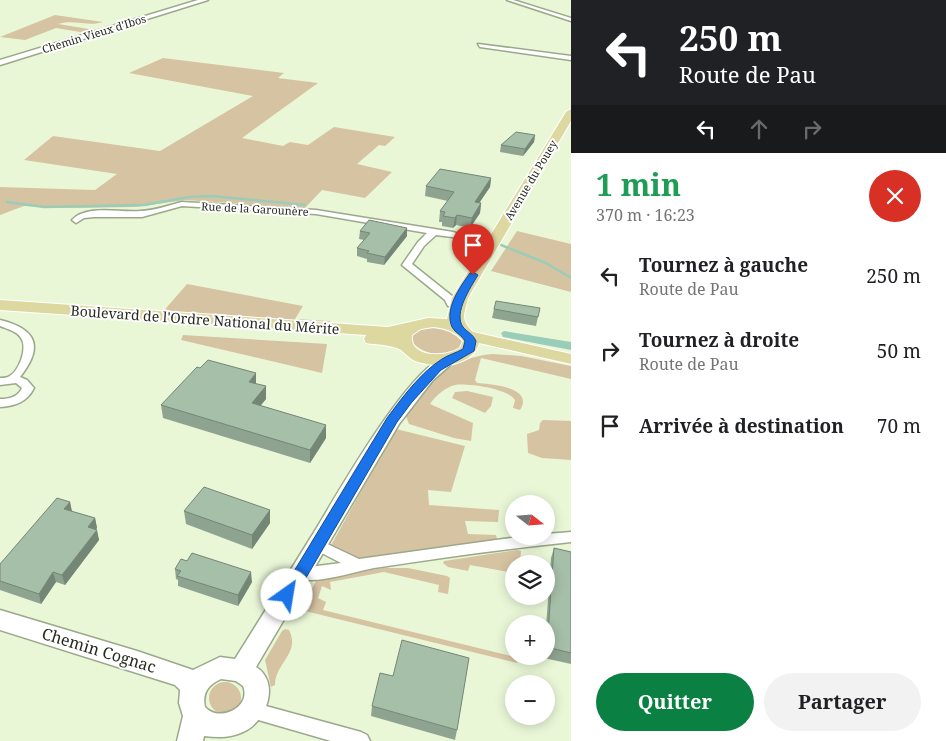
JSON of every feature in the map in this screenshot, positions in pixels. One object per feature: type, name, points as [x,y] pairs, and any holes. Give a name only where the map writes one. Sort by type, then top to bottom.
[{"type":"main road","name":"Avenue du Pouey","points":[[456,301],[491,247],[571,112]]},
{"type":"main road","points":[[433,322],[442,317],[456,301]]},
{"type":"main road","points":[[456,301],[455,318],[465,338]]},
{"type":"main road","name":"Boulevard de l'Ordre National du Mérite","points":[[0,305],[388,332],[433,322]]},
{"type":"main road","name":"Boulevard de l'Ordre National du Mérite","points":[[0,312],[386,340],[407,347],[422,357]]},
{"type":"main road","points":[[433,322],[495,350],[536,352],[571,359]]},
{"type":"main road","points":[[407,347],[403,337],[409,328]]},
{"type":"main road","points":[[422,357],[448,360],[456,358],[465,338]]},
{"type":"main road","points":[[190,741],[196,716]]},
{"type":"street","name":"Chemin Vieux d'Ibos","points":[[188,6],[200,0]]},
{"type":"street","name":"Chemin Vieux d'Ibos","points":[[0,63],[205,0]]},
{"type":"street","points":[[509,0],[571,20]]},
{"type":"street","points":[[480,45],[571,58]]},
{"type":"street","name":"Rue de la Garounère","points":[[76,220],[82,216],[142,214],[149,207],[182,204],[316,212],[461,237],[491,247]]},
{"type":"street","points":[[434,232],[406,265],[449,298],[456,301]]},
{"type":"street","points":[[0,323],[24,333],[30,344],[28,357],[13,379]]},
{"type":"street","points":[[422,357],[427,377]]},
{"type":"street","points":[[241,671],[319,545],[392,421],[427,377],[448,360]]},
{"type":"street","points":[[0,382],[13,379],[24,382],[27,385],[27,392],[13,402],[0,403]]},
{"type":"street","points":[[300,574],[314,575],[357,565],[571,537]]},
{"type":"street","points":[[319,545],[357,565]]},
{"type":"street","name":"Chemin Cognac","points":[[0,620],[138,661],[183,677],[194,687]]},
{"type":"street","points":[[226,668],[241,671],[249,676],[258,692],[255,711],[242,723],[219,735],[196,716],[192,707],[191,697],[194,687],[201,678],[210,672],[226,668]]},
{"type":"street","points":[[255,711],[361,741]]},
{"type":"shaded area","points":[[55,15],[103,22],[92,24],[71,22],[58,24],[101,31],[92,34],[56,28],[25,40],[0,37]]},
{"type":"shaded area","points":[[163,58],[284,73],[278,78],[318,83],[242,138],[283,146],[290,142],[308,145],[334,127],[395,137],[385,146],[379,145],[357,164],[392,172],[365,198],[322,190],[305,208],[185,200],[136,207],[72,208],[24,206],[0,215],[0,187],[95,190],[117,174],[24,160],[53,136],[160,151],[253,96],[129,73]]},
{"type":"shaded area","points":[[517,231],[571,244],[571,292],[491,271]]},
{"type":"shaded area","points":[[187,284],[303,306],[295,319],[330,321],[329,325],[161,314]]},
{"type":"shaded area","points":[[431,325],[457,332],[464,342],[460,348],[447,354],[430,353],[422,350],[411,340],[413,333],[418,329]]},
{"type":"shaded area","points":[[504,331],[571,342],[571,350],[503,337],[501,333]]},
{"type":"shaded area","points":[[183,335],[327,344],[322,373],[181,340]]},
{"type":"shaded area","points":[[493,354],[521,356],[571,366],[571,379],[481,358],[475,380],[477,383],[509,388],[516,392],[521,396],[523,402],[520,410],[513,408],[515,400],[505,393],[478,386],[455,385],[441,392],[430,404],[473,423],[471,441],[454,438],[409,424],[405,414],[442,373],[465,360]]},
{"type":"shaded area","points":[[467,391],[493,397],[491,406],[485,413],[452,398],[455,392]]},
{"type":"shaded area","points":[[543,420],[571,421],[571,460],[542,458],[528,453],[527,434],[539,430],[540,423]]},
{"type":"shaded area","points":[[396,429],[465,446],[451,492],[428,490],[429,505],[499,510],[498,522],[465,521],[468,534],[496,535],[497,539],[360,559],[330,547]]},
{"type":"shaded area","points":[[517,550],[521,551],[521,555],[505,555],[505,571],[470,565],[468,571],[448,567],[443,563],[444,561]]},
{"type":"shaded area","points":[[383,568],[408,568],[447,576],[450,578],[448,594],[438,592],[439,585],[384,572],[330,582],[331,590],[322,586],[318,598],[326,602],[323,610],[505,655],[505,660],[301,610],[317,579]]},
{"type":"shaded area","points":[[285,629],[289,630],[292,645],[276,677],[275,685],[271,687],[265,660]]},
{"type":"shaded area","points":[[225,682],[231,683],[236,687],[240,692],[240,704],[236,709],[231,713],[225,714],[219,713],[214,709],[210,704],[209,698],[210,692],[214,687],[219,683]]},
{"type":"building","points":[[516,132],[535,135],[525,149],[501,145]]},
{"type":"building","points":[[440,169],[491,178],[475,202],[481,203],[472,218],[457,215],[455,218],[443,216],[445,212],[440,211],[454,192],[426,186]]},
{"type":"building","points":[[369,220],[407,228],[385,257],[367,253],[369,251],[357,248],[370,233],[360,231]]},
{"type":"building","points":[[496,301],[540,308],[538,317],[494,309]]},
{"type":"building","points":[[208,360],[256,373],[249,382],[266,386],[252,403],[326,425],[310,450],[161,405],[197,367],[200,368]]},
{"type":"building","points":[[204,487],[270,510],[252,535],[184,511]]},
{"type":"building","points":[[57,498],[70,502],[64,509],[95,518],[88,527],[97,530],[62,575],[53,572],[39,594],[0,581],[0,564]]},
{"type":"building","points":[[554,548],[571,552],[571,653],[555,649],[555,615],[549,615],[550,605],[555,605]]},
{"type":"building","points":[[192,553],[251,572],[238,595],[177,576],[181,571],[175,569],[181,559],[187,561]]},
{"type":"building","points":[[402,640],[469,658],[457,730],[372,706],[380,673],[393,676]]},
{"type":"waterway","points":[[7,202],[44,207],[144,205],[189,197],[211,196],[305,205]]},
{"type":"waterway","points":[[501,245],[546,263],[571,278]]},
{"type":"route","points":[[287,595],[407,399],[438,367],[448,360],[464,355],[471,346],[471,341],[458,328],[455,318],[460,298],[473,275]]}]
